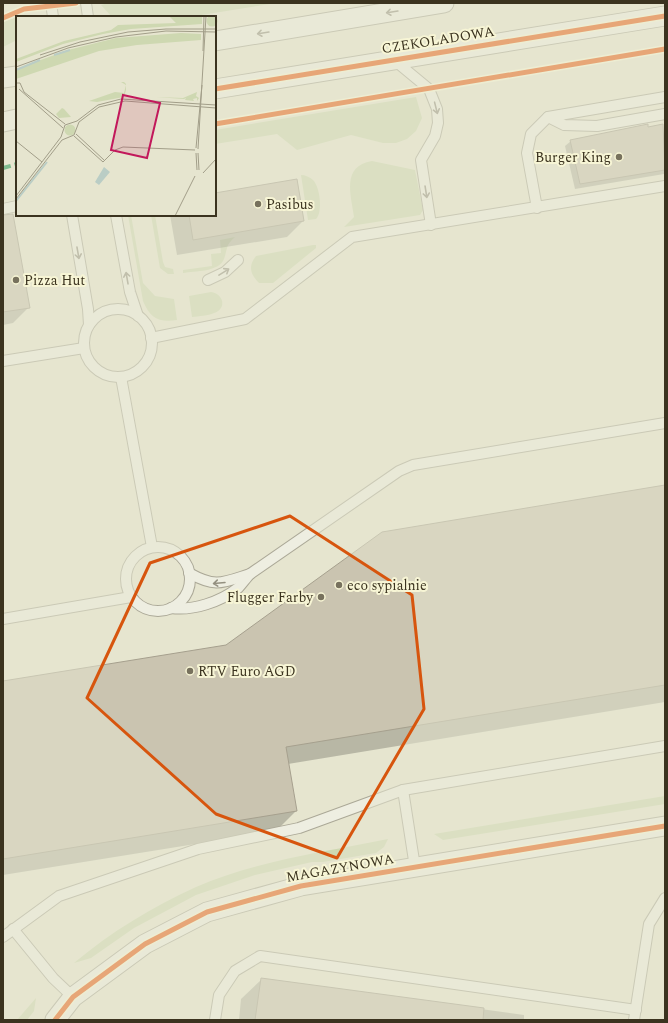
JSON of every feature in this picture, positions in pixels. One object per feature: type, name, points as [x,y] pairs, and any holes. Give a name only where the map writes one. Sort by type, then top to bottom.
[{"type":"street","points":[[216,41],[444,3]]},
{"type":"street","name":"CZEKOLADOWA","points":[[216,88],[665,16]]},
{"type":"street","points":[[3,78],[16,76]]},
{"type":"street","points":[[3,122],[16,119]]},
{"type":"street","name":"MAGAZYNOWA","points":[[55,1020],[73,997],[145,944],[207,912],[301,886],[665,826]]},
{"type":"lane","points":[[51,3],[52,16]]},
{"type":"lane","points":[[86,3],[88,16]]},
{"type":"lane","points":[[393,59],[429,89],[438,109],[438,123],[434,136],[421,160],[431,225]]},
{"type":"lane","points":[[537,208],[527,153],[531,134],[548,117],[665,97]]},
{"type":"lane","points":[[548,117],[564,125],[596,126],[665,114]]},
{"type":"lane","points":[[151,338],[245,320],[352,237],[665,186]]},
{"type":"lane","points":[[3,209],[16,206]]},
{"type":"lane","points":[[72,216],[88,309],[89,325]]},
{"type":"lane","points":[[116,216],[130,292],[138,316],[147,327],[151,338],[150,352],[145,363],[136,372],[121,377],[106,375],[98,371],[88,359],[84,348],[85,333],[89,325],[95,318],[112,310],[120,310],[138,316]]},
{"type":"lane","points":[[208,280],[225,272],[238,260]]},
{"type":"lane","points":[[3,361],[84,348]]},
{"type":"lane","points":[[121,377],[152,547]]},
{"type":"lane","points":[[171,608],[182,610],[214,602],[238,588],[250,574],[395,474],[413,465],[665,423]]},
{"type":"lane","points":[[152,547],[162,547],[177,553],[187,565],[189,573],[189,587],[186,593],[177,604],[164,610],[148,609],[140,606],[131,597],[126,582],[129,564],[141,552],[152,547]]},
{"type":"lane","points":[[189,573],[210,583],[223,583],[250,574]]},
{"type":"lane","points":[[3,619],[131,597]]},
{"type":"lane","points":[[3,937],[59,896],[198,849],[298,828],[403,790],[665,746]]},
{"type":"lane","points":[[403,790],[415,867]]},
{"type":"lane","points":[[215,1020],[218,995],[235,971],[260,956],[635,1015],[649,924],[665,898]]},
{"type":"lane","points":[[13,929],[53,978],[73,997]]},
{"type":"highlighted area","points":[[290,516],[412,595],[424,709],[337,858],[216,814],[87,698],[150,563]]},
{"type":"green space","points":[[108,3],[276,3],[195,16],[111,16],[101,5]]},
{"type":"green space","points":[[16,17],[16,40],[3,47],[3,22]]},
{"type":"green space","points":[[416,97],[422,118],[416,131],[407,139],[396,143],[383,143],[351,135],[297,150],[277,134],[216,144],[216,130]]},
{"type":"green space","points":[[372,161],[415,170],[423,210],[420,215],[344,227],[354,217],[350,191],[352,175],[362,164]]},
{"type":"green space","points":[[301,175],[312,179],[317,188],[320,205],[316,219],[308,220]]},
{"type":"green space","points":[[128,216],[131,216],[143,283],[155,296],[174,299],[177,320],[165,321],[156,318],[149,312],[143,301]]},
{"type":"green space","points":[[151,216],[155,216],[163,262],[165,267],[173,269],[174,274],[168,274],[160,268]]},
{"type":"green space","points":[[235,237],[228,245],[224,259],[217,266],[212,269],[183,273],[183,270],[212,266],[211,254],[221,253],[220,240]]},
{"type":"green space","points":[[316,245],[316,248],[273,283],[259,283],[252,273],[251,267],[256,256]]},
{"type":"green space","points":[[211,292],[215,293],[221,298],[221,308],[212,314],[192,317],[189,296]]},
{"type":"green space","points":[[665,796],[665,804],[443,840],[434,834]]},
{"type":"green space","points":[[388,839],[384,847],[376,853],[323,862],[312,862],[255,875],[196,895],[134,928],[91,958],[74,963],[102,941],[132,921],[196,887],[242,870],[290,858]]},
{"type":"green space","points":[[36,998],[34,1011],[27,1020],[17,1020]]},
{"type":"building","name":"Burger King","points":[[648,124],[648,127],[663,124],[665,170],[580,184],[570,140]]},
{"type":"building","name":"Pasibus","points":[[297,179],[304,221],[193,240],[189,216],[216,216],[216,193]]},
{"type":"building","name":"Pizza Hut","points":[[13,214],[30,308],[3,312],[3,215]]},
{"type":"building","points":[[665,485],[665,685],[286,747],[297,811],[3,859],[3,681],[226,645],[382,532]]},
{"type":"building","points":[[261,978],[484,1008],[483,1020],[255,1020]]},
{"type":"marked path","points":[[3,168],[16,164]]},
{"type":"cycle path","points":[[3,18],[24,9],[76,3]]},
{"type":"cycle path","points":[[216,89],[665,16]]},
{"type":"cycle path","points":[[216,124],[665,49]]},
{"type":"cycle path","points":[[55,1020],[73,997],[145,944],[207,912],[301,886],[665,826]]},
{"type":"place","name":"Burger King","points":[[619,157]]},
{"type":"place","name":"Pasibus","points":[[258,204]]},
{"type":"place","name":"Pizza Hut","points":[[16,280]]},
{"type":"place","name":"eco sypialnie","points":[[339,585]]},
{"type":"place","name":"Flugger Farby","points":[[321,597]]},
{"type":"place","name":"RTV Euro AGD","points":[[190,671]]}]
